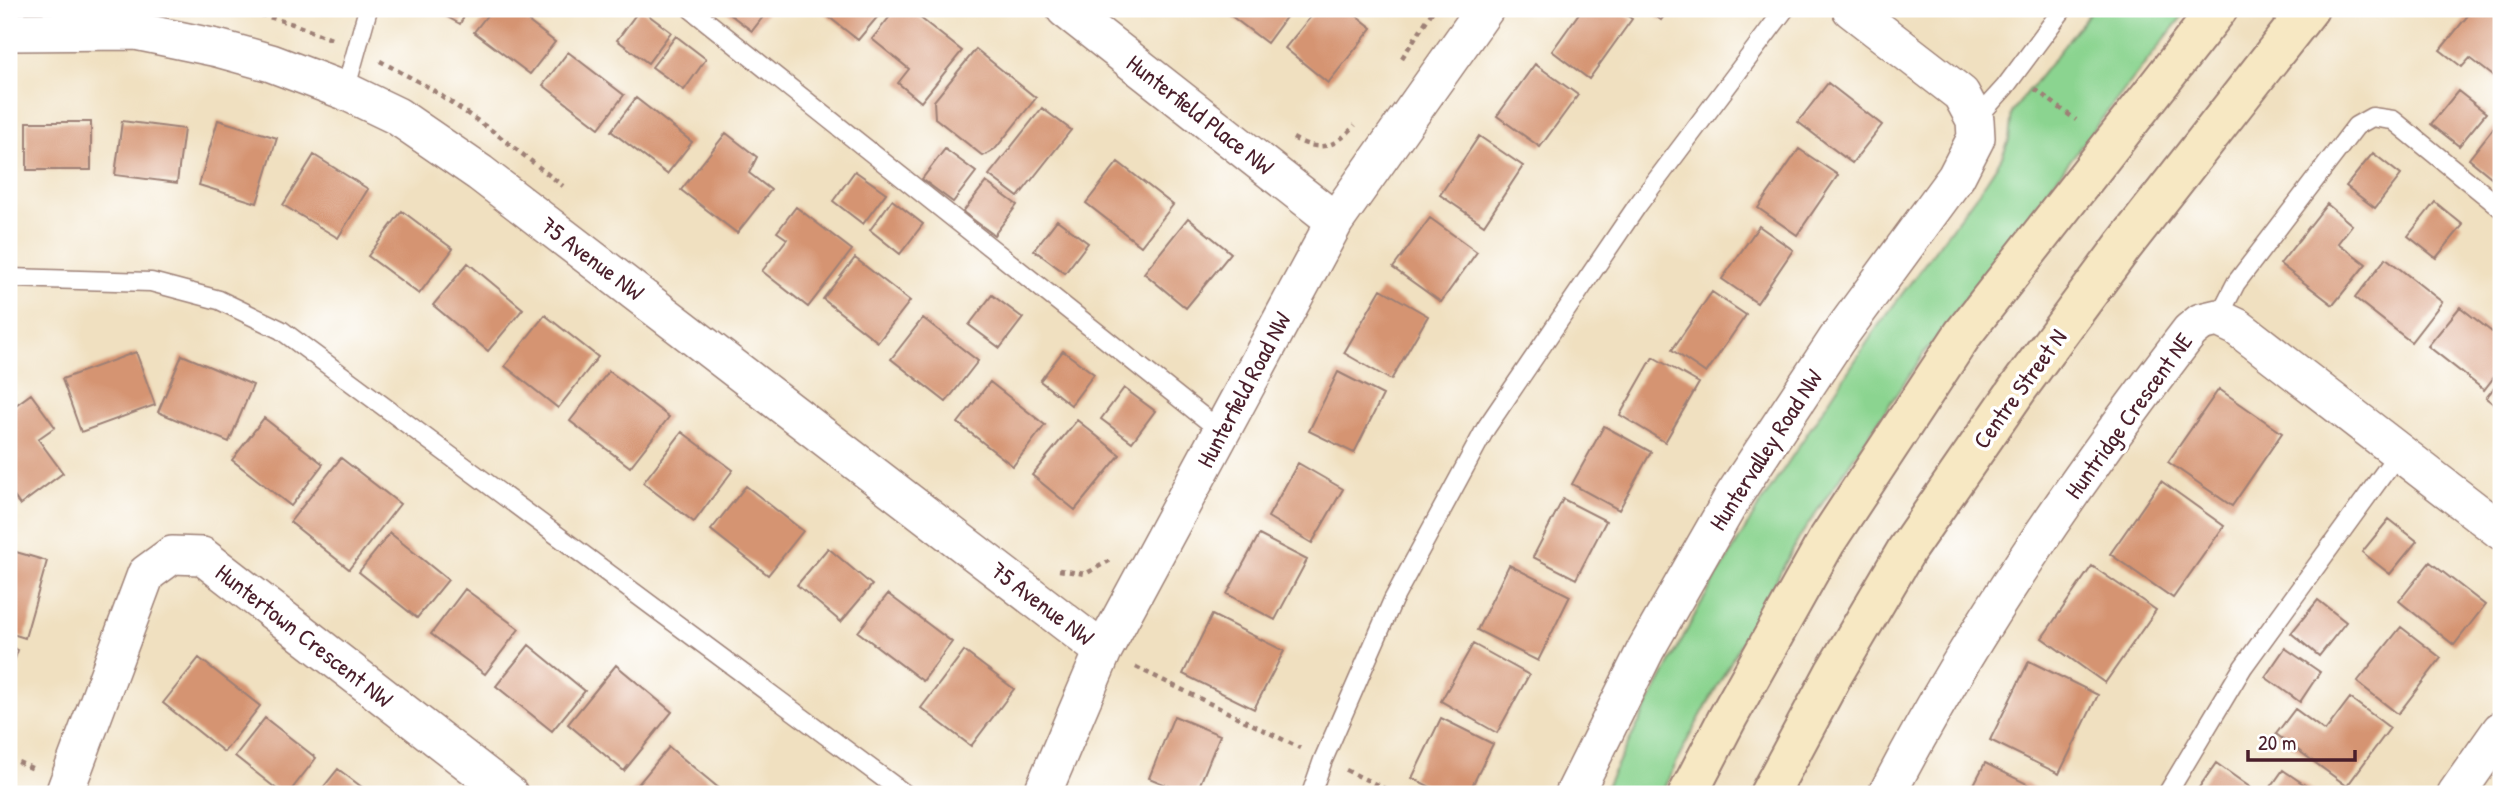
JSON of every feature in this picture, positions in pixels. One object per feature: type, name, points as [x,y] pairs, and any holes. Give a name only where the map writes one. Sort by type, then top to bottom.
[{"type":"main road","points":[[1688,794],[1826,542],[1963,334],[2218,9]]},
{"type":"main road","name":"Centre Street N","points":[[1769,794],[1834,673],[1922,527],[2019,387],[2116,256],[2309,9]]},
{"type":"street","name":"Hunterfield Place NW","points":[[1065,9],[1335,221]]},
{"type":"street","points":[[1851,9],[1961,94],[1975,120]]},
{"type":"street","name":"Hunterfield Road NW","points":[[1041,794],[1104,651],[1335,221],[1475,12]]},
{"type":"street","name":"75 Avenue NW","points":[[9,32],[136,20],[345,91],[397,116],[480,173],[1104,651]]},
{"type":"street","name":"Huntervalley Road NW","points":[[1574,794],[1646,649],[1734,495],[1838,339],[1956,177],[1976,138],[1975,120]]},
{"type":"street","name":"Huntridge Crescent NE","points":[[1887,794],[1994,608],[2118,424],[2190,331],[2201,322],[2218,317],[2237,327],[2501,531]]},
{"type":"street","name":"Huntertown Crescent NW","points":[[71,790],[146,573],[172,555],[202,556],[509,794]]},
{"type":"street","points":[[2456,794],[2501,730]]},
{"type":"lane","points":[[345,91],[368,9]]},
{"type":"lane","points":[[691,9],[1222,432]]},
{"type":"lane","points":[[1311,794],[1323,760],[1393,600],[1486,428],[1637,206],[1785,9]]},
{"type":"lane","points":[[1975,120],[2005,87],[2063,9]]},
{"type":"lane","points":[[2218,317],[2236,283],[2356,126],[2372,117],[2393,120],[2501,208]]},
{"type":"lane","points":[[9,278],[151,282],[219,300],[281,330],[905,794]]},
{"type":"lane","points":[[2167,794],[2243,667],[2400,451]]},
{"type":"path","points":[[241,9],[293,24],[356,49],[430,88],[494,132],[570,192]]},
{"type":"path","points":[[1401,59],[1434,9]]},
{"type":"path","points":[[2026,82],[2076,120]]},
{"type":"path","points":[[1286,135],[1306,145],[1327,145],[1340,141],[1363,115]]},
{"type":"path","points":[[1051,569],[1085,574],[1112,560]]},
{"type":"path","points":[[1104,651],[1396,794]]},
{"type":"green space","points":[[2093,9],[2188,9],[1925,352],[1801,535],[1688,739],[1661,794],[1602,794],[1699,607],[1756,511],[1878,326],[2001,159],[2009,140],[2012,112]]},
{"type":"building","points":[[433,9],[468,9],[460,24]]},
{"type":"building","points":[[492,9],[512,9],[555,42],[530,74],[474,32]]},
{"type":"building","points":[[640,9],[671,32],[648,63],[617,40]]},
{"type":"building","points":[[723,9],[769,9],[752,31]]},
{"type":"building","points":[[819,9],[884,9],[858,40]]},
{"type":"building","points":[[896,9],[909,9],[962,51],[921,102],[898,83],[909,69],[872,39]]},
{"type":"building","points":[[1222,9],[1292,9],[1267,43]]},
{"type":"building","points":[[1317,9],[1348,9],[1372,28],[1328,83],[1285,48]]},
{"type":"building","points":[[1582,9],[1617,9],[1632,19],[1589,79],[1552,51]]},
{"type":"building","points":[[1646,9],[1669,9],[1661,20]]},
{"type":"building","points":[[2473,9],[2501,9],[2501,82],[2470,58],[2462,67],[2440,50]]},
{"type":"building","points":[[676,36],[706,59],[684,90],[652,67]]},
{"type":"building","points":[[976,49],[1036,98],[996,148],[983,156],[935,118],[934,101]]},
{"type":"building","points":[[568,52],[624,95],[599,128],[543,85]]},
{"type":"building","points":[[1535,64],[1578,95],[1540,147],[1497,116]]},
{"type":"building","points":[[1828,83],[1882,125],[1852,163],[1798,122]]},
{"type":"building","points":[[2458,91],[2486,113],[2459,146],[2431,124]]},
{"type":"building","points":[[636,98],[692,142],[667,174],[611,131]]},
{"type":"building","points":[[1042,108],[1071,130],[1018,197],[989,175]]},
{"type":"building","points":[[218,120],[277,138],[257,203],[199,185]]},
{"type":"building","points":[[122,121],[184,129],[177,183],[115,175]]},
{"type":"building","points":[[27,122],[91,122],[91,170],[27,170]]},
{"type":"building","points":[[2495,126],[2501,131],[2501,175],[2496,181],[2469,159]]},
{"type":"building","points":[[726,133],[757,157],[749,173],[771,190],[737,233],[681,190]]},
{"type":"building","points":[[1479,136],[1523,166],[1484,225],[1440,195]]},
{"type":"building","points":[[945,149],[976,172],[953,202],[922,179]]},
{"type":"building","points":[[1799,149],[1838,175],[1797,235],[1758,208]]},
{"type":"building","points":[[2373,153],[2401,175],[2375,208],[2346,186]]},
{"type":"building","points":[[314,155],[368,189],[338,238],[283,205]]},
{"type":"building","points":[[1118,162],[1173,205],[1141,246],[1086,203]]},
{"type":"building","points":[[855,171],[886,193],[863,224],[833,201]]},
{"type":"building","points":[[986,182],[1017,205],[994,235],[963,212]]},
{"type":"building","points":[[892,200],[923,224],[900,254],[870,230]]},
{"type":"building","points":[[2435,202],[2463,225],[2436,258],[2408,236]]},
{"type":"building","points":[[2327,204],[2352,225],[2338,243],[2366,264],[2333,305],[2280,264]]},
{"type":"building","points":[[796,207],[852,250],[808,307],[762,271],[787,239],[777,232]]},
{"type":"building","points":[[402,211],[453,249],[419,294],[368,256]]},
{"type":"building","points":[[1188,218],[1231,253],[1186,308],[1144,273]]},
{"type":"building","points":[[1430,218],[1477,252],[1441,302],[1393,268]]},
{"type":"building","points":[[1057,220],[1088,243],[1065,273],[1034,250]]},
{"type":"building","points":[[1759,226],[1793,250],[1757,303],[1722,279]]},
{"type":"building","points":[[855,258],[910,301],[878,342],[823,299]]},
{"type":"building","points":[[2386,258],[2442,302],[2411,342],[2355,298]]},
{"type":"building","points":[[468,263],[523,309],[488,351],[433,305]]},
{"type":"building","points":[[1381,289],[1428,316],[1391,380],[1344,353]]},
{"type":"building","points":[[1712,292],[1746,315],[1706,373],[1672,350]]},
{"type":"building","points":[[992,295],[1023,318],[1000,348],[969,325]]},
{"type":"building","points":[[2460,307],[2501,339],[2501,368],[2484,390],[2428,346]]},
{"type":"building","points":[[545,315],[598,357],[558,408],[505,366]]},
{"type":"building","points":[[923,318],[978,361],[946,402],[891,359]]},
{"type":"building","points":[[1063,351],[1094,374],[1071,405],[1040,381]]},
{"type":"building","points":[[136,352],[155,405],[81,432],[62,379]]},
{"type":"building","points":[[182,355],[253,385],[229,442],[158,412]]},
{"type":"building","points":[[1653,357],[1699,383],[1665,442],[1620,415]]},
{"type":"building","points":[[609,371],[669,417],[630,467],[570,421]]},
{"type":"building","points":[[1338,372],[1383,395],[1354,453],[1309,431]]},
{"type":"building","points":[[2501,379],[2501,410],[2486,398]]},
{"type":"building","points":[[990,382],[1045,425],[1013,466],[958,423]]},
{"type":"building","points":[[1124,388],[1155,411],[1132,442],[1101,419]]},
{"type":"building","points":[[2219,389],[2282,433],[2232,506],[2168,462]]},
{"type":"building","points":[[31,394],[55,427],[38,439],[63,473],[20,505],[9,489],[9,410]]},
{"type":"building","points":[[264,418],[323,464],[291,506],[232,460]]},
{"type":"building","points":[[1077,420],[1120,455],[1075,510],[1032,475]]},
{"type":"building","points":[[1604,426],[1651,452],[1619,510],[1572,484]]},
{"type":"building","points":[[682,432],[733,470],[694,522],[643,483]]},
{"type":"building","points":[[341,458],[400,504],[349,569],[290,522]]},
{"type":"building","points":[[1298,463],[1343,489],[1312,543],[1268,517]]},
{"type":"building","points":[[2161,481],[2224,526],[2173,598],[2110,554]]},
{"type":"building","points":[[746,486],[803,531],[768,575],[711,530]]},
{"type":"building","points":[[1563,499],[1606,521],[1576,579],[1533,557]]},
{"type":"building","points":[[2389,519],[2417,541],[2390,574],[2362,552]]},
{"type":"building","points":[[390,533],[448,580],[417,618],[359,572]]},
{"type":"building","points":[[1259,535],[1307,560],[1275,620],[1227,594]]},
{"type":"building","points":[[828,548],[872,585],[841,622],[797,585]]},
{"type":"building","points":[[9,550],[47,561],[25,638],[9,633]]},
{"type":"building","points":[[2430,562],[2485,605],[2454,645],[2399,601]]},
{"type":"building","points":[[1509,565],[1570,596],[1538,661],[1477,630]]},
{"type":"building","points":[[2092,566],[2156,610],[2105,683],[2042,638]]},
{"type":"building","points":[[465,589],[519,629],[485,674],[431,634]]},
{"type":"building","points":[[888,594],[952,642],[923,681],[858,632]]},
{"type":"building","points":[[2318,600],[2346,622],[2319,656],[2291,633]]},
{"type":"building","points":[[1212,615],[1284,651],[1254,709],[1183,674]]},
{"type":"building","points":[[2401,627],[2441,658],[2398,714],[2357,682]]},
{"type":"building","points":[[1473,644],[1529,675],[1497,733],[1441,701]]},
{"type":"building","points":[[529,645],[585,691],[552,731],[496,686]]},
{"type":"building","points":[[9,646],[18,650],[9,676]]},
{"type":"building","points":[[2285,648],[2320,672],[2300,702],[2265,677]]},
{"type":"building","points":[[964,651],[1014,689],[971,746],[921,708]]},
{"type":"building","points":[[199,658],[260,706],[224,752],[163,703]]},
{"type":"building","points":[[2029,661],[2098,695],[2059,774],[1990,740]]},
{"type":"building","points":[[616,665],[672,712],[624,771],[568,724]]},
{"type":"building","points":[[2350,698],[2390,728],[2347,786],[2276,734],[2295,709],[2325,731]]},
{"type":"building","points":[[1174,716],[1220,735],[1196,794],[1188,794],[1149,778]]},
{"type":"building","points":[[265,718],[316,758],[288,794],[283,794],[235,756]]},
{"type":"building","points":[[1441,718],[1493,744],[1468,794],[1445,794],[1412,778]]},
{"type":"building","points":[[669,747],[726,794],[630,794]]},
{"type":"building","points":[[1985,763],[2047,794],[1969,794]]},
{"type":"building","points":[[2216,763],[2251,788],[2247,794],[2196,792]]},
{"type":"building","points":[[338,769],[371,794],[318,794]]},
{"type":"building","points":[[2283,770],[2318,794],[2266,794]]}]
